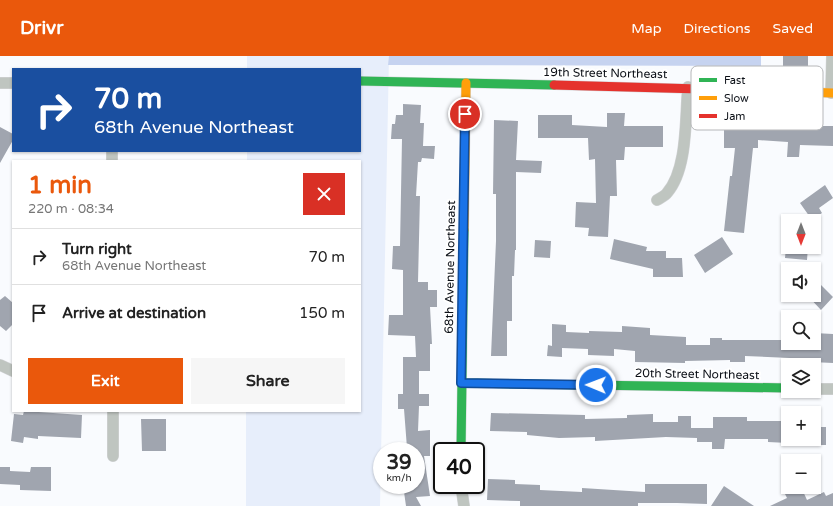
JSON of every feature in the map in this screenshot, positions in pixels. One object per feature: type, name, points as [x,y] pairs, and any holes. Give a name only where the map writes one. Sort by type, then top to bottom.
[{"type":"street","points":[[832,56],[832,93]]},
{"type":"street","name":"19th Street Northeast","points":[[361,81],[691,87]]},
{"type":"street","name":"68th Avenue Northeast","points":[[461,442],[466,82]]},
{"type":"street","points":[[0,83],[12,83]]},
{"type":"street","points":[[657,200],[667,194],[677,177],[681,164],[688,87]]},
{"type":"street","points":[[0,365],[12,371]]},
{"type":"street","name":"20th Street Northeast","points":[[461,383],[781,388]]},
{"type":"street","points":[[821,389],[833,389]]},
{"type":"street","points":[[113,412],[113,456]]},
{"type":"street","points":[[462,494],[464,506]]},
{"type":"shaded area","points":[[247,56],[389,56],[381,442],[373,442],[373,494],[380,494],[380,506],[246,506],[246,412],[361,412],[361,160],[247,160],[247,152],[361,152],[361,68],[247,68]]},
{"type":"shaded area","points":[[389,56],[761,56],[761,66],[388,65]]},
{"type":"building","points":[[783,56],[808,56],[808,66],[783,66]]},
{"type":"building","points":[[403,104],[421,105],[420,123],[424,123],[423,146],[435,146],[434,159],[422,158],[421,162],[418,162],[416,196],[420,196],[418,282],[428,282],[428,290],[437,290],[437,307],[430,307],[432,344],[430,344],[430,371],[419,371],[419,394],[429,394],[429,406],[419,406],[418,431],[430,430],[430,456],[425,456],[425,442],[407,442],[404,409],[398,409],[398,394],[403,394],[403,357],[416,357],[415,336],[388,335],[389,315],[403,315],[403,270],[392,269],[393,246],[400,246],[402,139],[391,139],[392,124],[395,124],[396,115],[403,115]]},
{"type":"building","points":[[607,113],[625,113],[624,126],[663,126],[663,147],[625,147],[624,160],[616,160],[617,196],[610,196],[608,237],[588,236],[589,228],[575,227],[576,202],[596,203],[595,159],[589,160],[588,138],[538,138],[538,115],[572,115],[572,125],[607,127]]},
{"type":"building","points":[[494,120],[518,121],[516,160],[542,161],[541,173],[516,172],[516,250],[514,276],[512,276],[512,321],[507,321],[507,356],[491,356],[496,241],[496,194],[493,194]]},
{"type":"building","points":[[823,126],[833,126],[833,146],[800,145],[799,157],[787,157],[788,142],[758,140],[758,148],[753,148],[744,233],[724,231],[730,176],[732,176],[735,148],[724,148],[724,130],[823,130]]},
{"type":"building","points":[[0,127],[12,133],[12,142],[0,163]]},
{"type":"building","points":[[825,185],[833,198],[819,208],[822,213],[821,214],[808,214],[800,203]]},
{"type":"building","points":[[722,237],[733,254],[705,273],[694,255]]},
{"type":"building","points":[[614,239],[647,247],[646,251],[666,251],[666,258],[682,258],[683,277],[653,277],[653,269],[610,259]]},
{"type":"building","points":[[535,240],[551,241],[550,258],[534,257]]},
{"type":"building","points":[[785,254],[807,254],[807,260],[785,258]]},
{"type":"building","points":[[821,285],[833,297],[821,310],[814,302],[821,302]]},
{"type":"building","points":[[5,296],[12,302],[12,325],[6,331],[0,326],[0,300]]},
{"type":"building","points":[[552,324],[566,325],[566,332],[589,333],[589,331],[622,332],[622,326],[650,328],[650,335],[686,337],[686,345],[710,345],[710,338],[722,338],[722,340],[781,340],[781,350],[821,350],[821,333],[833,334],[833,363],[821,362],[821,358],[745,356],[745,362],[730,362],[730,360],[685,361],[685,363],[635,362],[635,351],[614,349],[614,356],[588,355],[588,349],[562,348],[562,357],[547,356],[548,345],[552,346]]},
{"type":"building","points":[[24,412],[38,412],[82,415],[81,438],[38,436],[38,439],[24,437],[23,443],[11,441],[14,414],[23,415]]},
{"type":"building","points":[[491,413],[585,415],[585,419],[627,418],[627,415],[653,414],[653,422],[678,422],[678,416],[691,416],[691,428],[713,428],[713,417],[747,417],[747,421],[781,421],[781,443],[768,442],[768,439],[725,439],[724,449],[712,449],[712,442],[697,442],[697,438],[666,437],[595,441],[595,437],[559,438],[527,435],[527,432],[490,431]]},
{"type":"building","points":[[141,419],[166,419],[166,451],[142,451]]},
{"type":"building","points":[[821,427],[826,427],[826,445],[821,445]]},
{"type":"building","points":[[425,463],[430,496],[416,497],[421,506],[406,506],[404,494],[425,494]]},
{"type":"building","points":[[0,467],[10,467],[10,471],[30,472],[31,467],[51,467],[51,491],[20,490],[20,485],[0,484]]},
{"type":"building","points":[[488,479],[515,480],[515,484],[540,485],[540,490],[582,492],[582,488],[645,492],[645,484],[707,484],[707,504],[638,503],[638,506],[520,506],[520,501],[487,500]]},
{"type":"building","points":[[724,486],[754,506],[711,506]]},
{"type":"building","points":[[824,492],[826,496],[833,493],[833,506],[770,506],[787,498],[785,494],[804,494],[807,500]]},
{"type":"traffic: fast","points":[[361,81],[554,85]]},
{"type":"traffic: fast","points":[[461,442],[464,230]]},
{"type":"traffic: fast","points":[[461,383],[781,388]]},
{"type":"traffic: slow","points":[[464,230],[466,83]]},
{"type":"traffic: slow","points":[[823,93],[833,93]]},
{"type":"traffic: jam","points":[[554,85],[691,89]]},
{"type":"route","points":[[465,114],[461,383],[596,385]]}]
